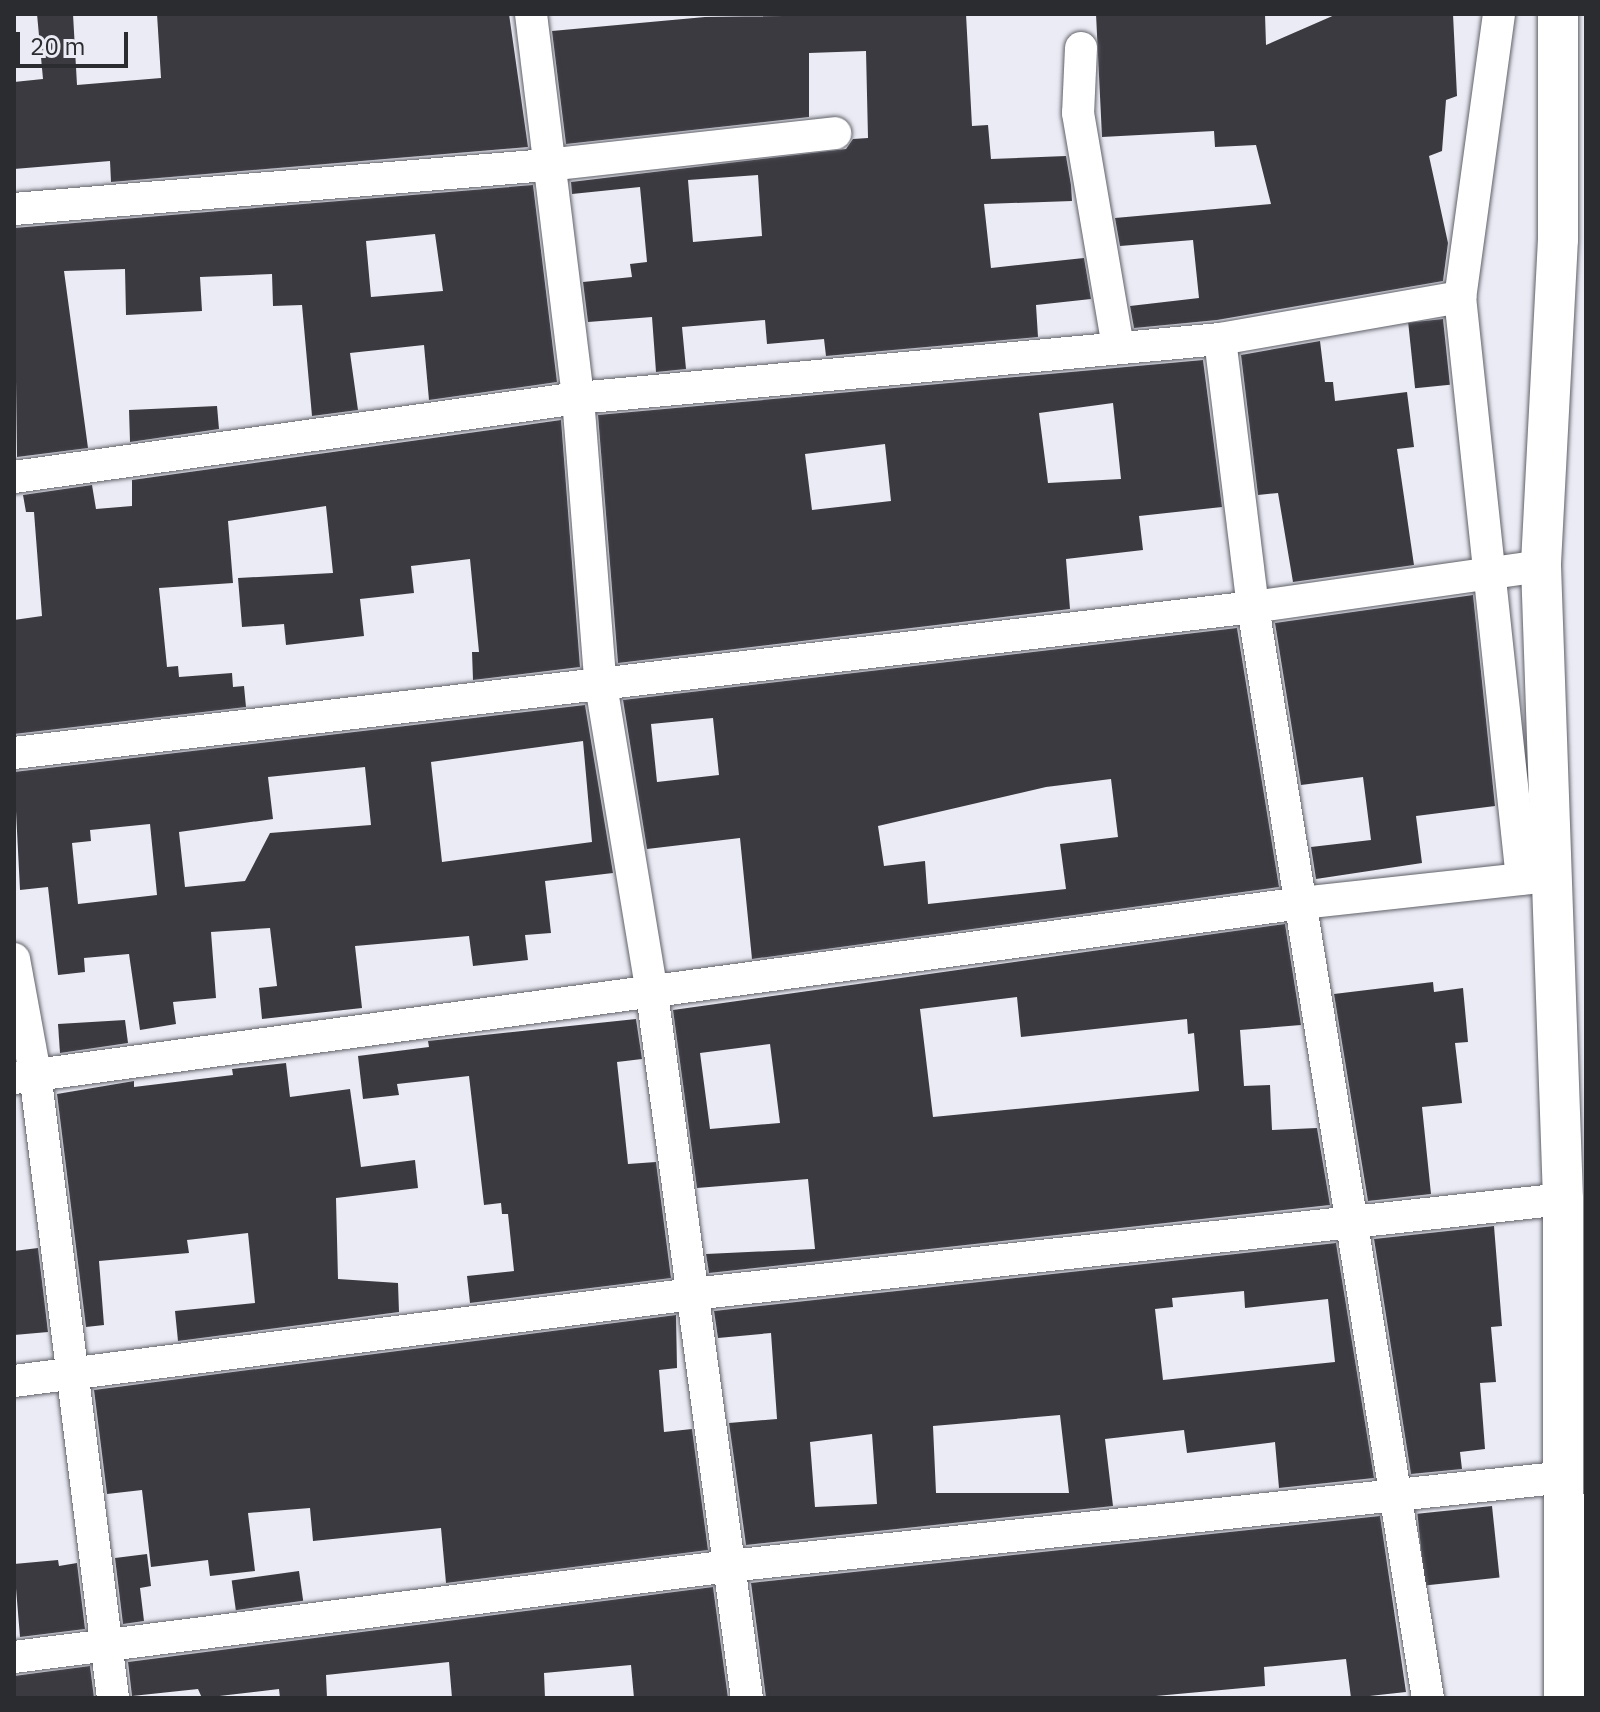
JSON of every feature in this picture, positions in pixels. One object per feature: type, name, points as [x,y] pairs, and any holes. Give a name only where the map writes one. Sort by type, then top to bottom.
[{"type":"street","points":[[531,14],[547,165],[578,398],[600,679],[652,993],[747,1698]]},
{"type":"street","points":[[1499,14],[1460,297],[1487,576],[1536,877],[1563,1199],[1566,1477],[1564,1698]]},
{"type":"street","points":[[1536,877],[1541,566],[1558,239],[1558,14]]},
{"type":"street","points":[[1081,48],[1078,113],[1118,346]]},
{"type":"street","points":[[14,209],[547,165],[835,133]]},
{"type":"street","points":[[14,477],[578,398],[1220,339],[1460,297]]},
{"type":"street","points":[[1220,339],[1253,607],[1349,1222],[1428,1698]]},
{"type":"street","points":[[14,753],[600,679],[1253,607],[1541,566]]},
{"type":"street","points":[[24,1076],[1301,903],[1536,877]]},
{"type":"street","points":[[14,959],[24,1076],[113,1698]]},
{"type":"street","points":[[14,1381],[692,1294],[1563,1199]]},
{"type":"street","points":[[14,1657],[729,1566],[1566,1477]]},
{"type":"building","points":[[37,14],[73,14],[77,85],[161,78],[157,14],[509,14],[528,147],[111,182],[110,161],[14,169],[14,82],[43,79]]},
{"type":"building","points":[[966,14],[972,126],[988,125],[991,159],[1066,156],[1071,185],[1072,201],[984,204],[991,268],[1084,258],[1091,299],[1036,305],[1038,337],[826,356],[824,339],[767,344],[765,320],[682,327],[686,369],[656,372],[652,317],[588,322],[583,282],[632,277],[630,264],[647,262],[640,187],[572,194],[571,182],[846,149],[853,139],[868,138],[866,51],[809,53],[809,117],[566,144],[552,31],[705,17]],"holes":[[[758,175],[762,236],[693,242],[688,180]]]},
{"type":"building","points":[[1096,14],[1265,14],[1266,45],[1337,14],[1453,14],[1457,96],[1446,100],[1442,151],[1429,156],[1448,243],[1443,281],[1217,320],[1134,328],[1130,306],[1199,298],[1193,240],[1120,246],[1115,218],[1271,204],[1256,145],[1215,147],[1214,131],[1102,137]]},
{"type":"building","points":[[533,185],[557,382],[429,400],[424,345],[350,353],[358,410],[312,416],[302,305],[273,306],[272,274],[200,277],[202,311],[126,315],[125,269],[64,271],[88,448],[17,457],[14,228]],"holes":[[[435,234],[443,291],[371,297],[366,241]]]},
{"type":"building","points":[[1443,319],[1450,385],[1415,388],[1408,323]]},
{"type":"building","points":[[1320,341],[1325,382],[1333,382],[1335,401],[1407,392],[1414,447],[1397,449],[1414,565],[1293,582],[1278,493],[1258,495],[1241,355]]},
{"type":"building","points":[[1203,360],[1222,507],[1139,516],[1143,550],[1066,559],[1070,609],[618,663],[598,415]],"holes":[[[1113,403],[1121,479],[1048,483],[1039,413]],[[885,444],[891,501],[812,510],[805,454]]]},
{"type":"building","points":[[217,406],[219,429],[130,442],[129,410]]},
{"type":"building","points":[[561,420],[580,667],[473,680],[472,652],[479,652],[470,559],[411,566],[414,593],[360,599],[364,636],[286,645],[284,624],[242,627],[238,578],[333,573],[326,506],[228,521],[233,583],[159,588],[167,667],[178,666],[179,677],[232,673],[233,687],[244,686],[246,707],[14,734],[14,620],[42,616],[34,512],[26,512],[23,495],[92,485],[96,509],[132,506],[132,480]]},
{"type":"building","points":[[1473,595],[1495,806],[1416,816],[1422,863],[1316,879],[1311,847],[1371,840],[1363,777],[1301,785],[1275,623]]},
{"type":"building","points":[[1237,628],[1279,887],[752,959],[740,838],[647,849],[623,700]],"holes":[[[713,718],[719,775],[657,782],[651,724]],[[1111,779],[1118,837],[1060,844],[1066,889],[928,904],[925,861],[884,866],[878,826],[1046,787]]]},
{"type":"building","points":[[585,705],[613,873],[545,881],[551,933],[525,935],[528,960],[473,966],[469,936],[355,946],[362,1008],[262,1019],[259,988],[277,986],[270,928],[211,932],[216,998],[173,1002],[176,1024],[140,1030],[129,954],[84,958],[85,972],[58,975],[48,887],[20,890],[14,772]],"holes":[[[583,741],[592,842],[442,862],[431,762]],[[365,767],[371,825],[270,833],[245,881],[185,887],[179,832],[273,819],[268,777]],[[150,824],[157,895],[78,904],[72,843],[91,841],[90,830]]]},
{"type":"building","points":[[1285,924],[1301,1025],[1240,1030],[1244,1086],[1270,1085],[1272,1130],[1317,1128],[1330,1205],[709,1273],[706,1254],[815,1249],[808,1179],[697,1188],[673,1010]],"holes":[[[1017,997],[1021,1037],[1187,1019],[1188,1034],[1194,1033],[1199,1091],[933,1117],[920,1009]],[[770,1044],[780,1123],[710,1129],[700,1053]]]},
{"type":"building","points":[[1433,982],[1434,992],[1463,988],[1468,1042],[1455,1043],[1462,1103],[1422,1107],[1431,1194],[1368,1201],[1334,994]]},
{"type":"building","points":[[636,1019],[642,1059],[617,1062],[628,1164],[656,1162],[671,1278],[470,1303],[467,1276],[514,1271],[508,1214],[502,1214],[501,1203],[484,1205],[469,1076],[397,1084],[399,1095],[363,1099],[358,1056],[429,1047],[428,1041]]},
{"type":"building","points":[[125,1020],[128,1043],[60,1053],[58,1024]]},
{"type":"building","points":[[286,1063],[290,1097],[350,1089],[361,1167],[415,1160],[418,1188],[336,1198],[338,1279],[398,1283],[399,1312],[178,1341],[175,1311],[255,1303],[248,1233],[187,1240],[189,1253],[99,1261],[104,1325],[86,1327],[57,1094],[134,1081],[134,1087],[233,1075],[232,1069]]},
{"type":"building","points":[[1494,1226],[1502,1326],[1491,1327],[1496,1382],[1480,1383],[1485,1449],[1460,1452],[1462,1469],[1411,1474],[1374,1239]]},
{"type":"building","points":[[1336,1243],[1374,1478],[1279,1488],[1275,1442],[1187,1453],[1184,1430],[1105,1439],[1113,1506],[746,1545],[729,1423],[777,1419],[771,1333],[718,1338],[714,1311]],"holes":[[[1244,1291],[1245,1308],[1328,1299],[1335,1362],[1163,1380],[1155,1309],[1173,1307],[1172,1298]],[[1060,1415],[1069,1493],[936,1493],[933,1426]],[[872,1434],[877,1504],[815,1507],[810,1442]]]},
{"type":"building","points":[[38,1248],[48,1332],[14,1335],[14,1251]]},
{"type":"building","points":[[676,1315],[677,1368],[659,1370],[664,1432],[692,1429],[708,1550],[446,1583],[441,1528],[313,1541],[310,1508],[248,1513],[255,1571],[210,1576],[208,1560],[151,1567],[142,1490],[107,1494],[94,1390]]},
{"type":"building","points":[[1492,1506],[1500,1578],[1425,1585],[1417,1514]]},
{"type":"building","points":[[1380,1516],[1406,1692],[1351,1698],[1346,1659],[1264,1667],[1265,1686],[1134,1698],[766,1698],[751,1583]]},
{"type":"building","points":[[147,1554],[151,1586],[140,1588],[144,1621],[123,1624],[115,1558]]},
{"type":"building","points":[[58,1560],[59,1566],[77,1563],[85,1629],[20,1637],[14,1564]]},
{"type":"building","points":[[299,1571],[303,1601],[236,1610],[232,1580]]},
{"type":"building","points":[[713,1587],[728,1698],[634,1698],[631,1665],[544,1673],[545,1698],[452,1698],[449,1662],[326,1675],[327,1698],[280,1698],[279,1689],[202,1698],[198,1689],[132,1696],[128,1662]]},
{"type":"building","points":[[90,1666],[94,1698],[14,1698],[14,1676]]}]
